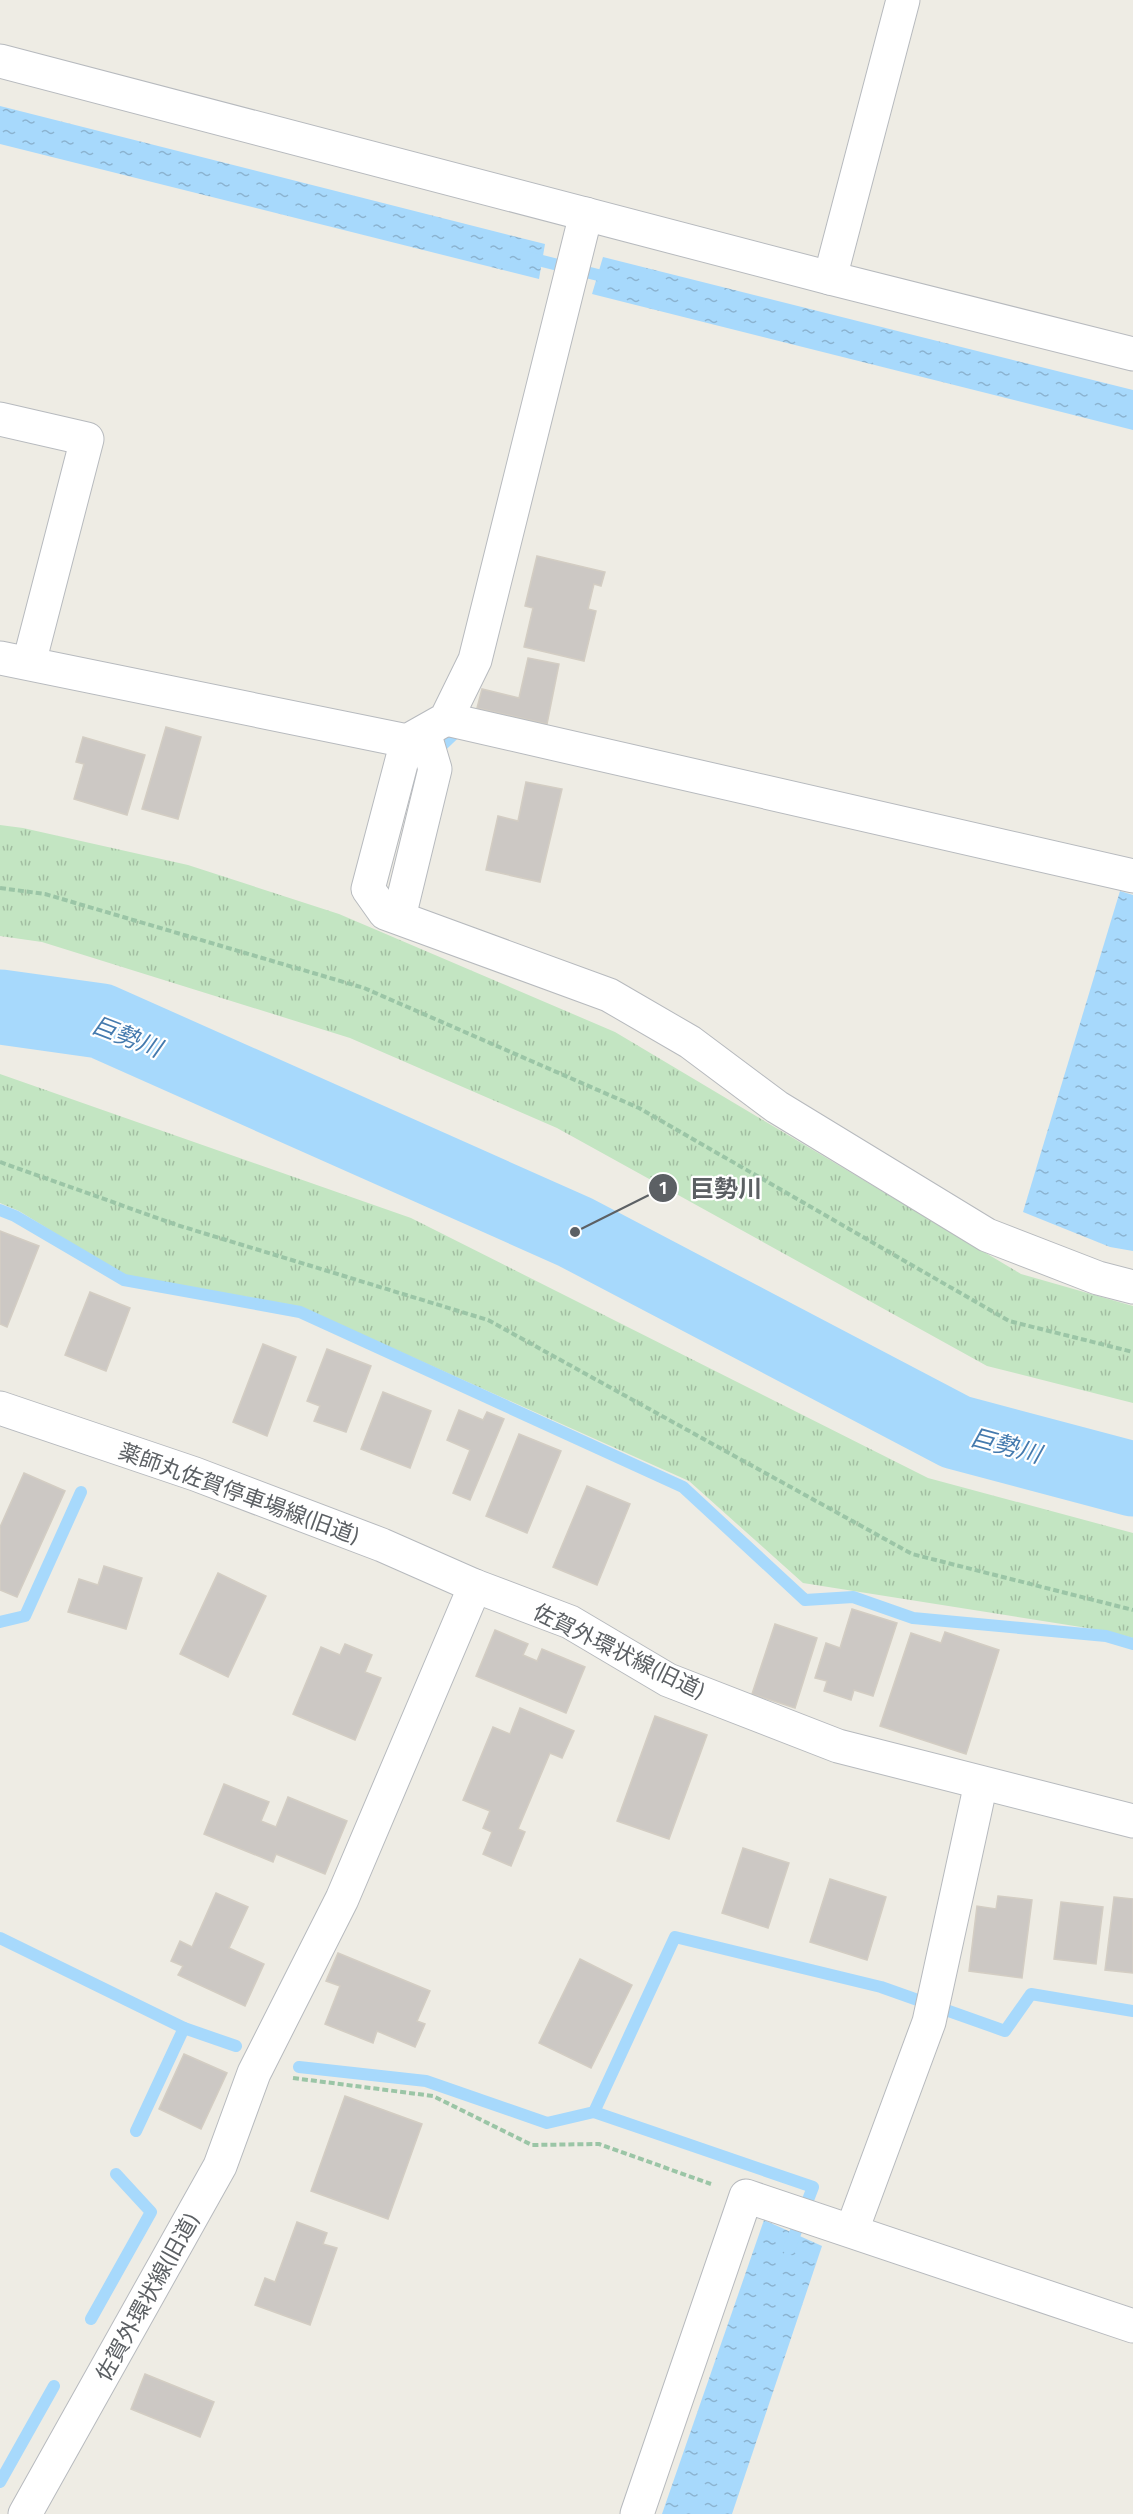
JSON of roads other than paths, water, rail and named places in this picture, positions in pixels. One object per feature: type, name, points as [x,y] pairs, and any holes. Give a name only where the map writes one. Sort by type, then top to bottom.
[{"type":"street","points":[[830,278],[903,0]]},
{"type":"street","points":[[0,61],[830,278],[1133,354]]},
{"type":"street","points":[[586,214],[475,660],[426,731],[368,889],[386,913],[609,995],[690,1042],[777,1107],[987,1235],[1098,1278],[1133,1287]]},
{"type":"street","points":[[0,419],[87,439],[15,661],[426,731],[1133,876]]},
{"type":"street","points":[[399,917],[435,769],[426,731]]},
{"type":"street","name":"薬師丸佐賀停車場線(旧道)","points":[[0,1408],[195,1474],[382,1545],[475,1586]]},
{"type":"street","name":"佐賀外環状線(旧道)","points":[[25,2514],[220,2166],[254,2073],[342,1899],[475,1586],[570,1622],[678,1684],[838,1746],[1133,1821]]},
{"type":"street","points":[[852,2230],[929,2022],[981,1783]]},
{"type":"street","points":[[637,2514],[746,2196],[1133,2326]]},
{"type":"water","points":[[0,106],[545,244],[539,279],[0,144]]},
{"type":"water","points":[[603,257],[1133,390],[1133,430],[592,294]]},
{"type":"water","points":[[1120,891],[1133,895],[1133,1251],[1110,1247],[1023,1212]]},
{"type":"water","points":[[764,2220],[822,2246],[732,2514],[662,2514]]},
{"type":"waterway","points":[[526,257],[614,279]]},
{"type":"waterway","points":[[411,785],[415,771],[457,731],[463,733]]},
{"type":"waterway","name":"巨勢川","points":[[0,1007],[101,1021],[575,1232],[956,1432],[1133,1479]]},
{"type":"waterway","points":[[0,1210],[15,1216],[124,1280],[300,1312],[683,1487],[805,1600],[853,1597],[913,1618],[1106,1636],[1133,1644]]},
{"type":"waterway","points":[[0,1622],[25,1616],[81,1492]]},
{"type":"waterway","points":[[299,2067],[426,2081],[547,2123],[594,2112],[675,1937],[881,1987],[1005,2031],[1031,1994],[1133,2011]]},
{"type":"waterway","points":[[0,1938],[184,2028],[236,2046]]},
{"type":"waterway","points":[[136,2131],[184,2028]]},
{"type":"waterway","points":[[594,2112],[813,2187],[789,2249]]},
{"type":"waterway","points":[[91,2319],[151,2212],[116,2174]]},
{"type":"waterway","points":[[0,2482],[54,2386]]},
{"type":"place","name":"巨勢川","points":[[575,1232]]}]
